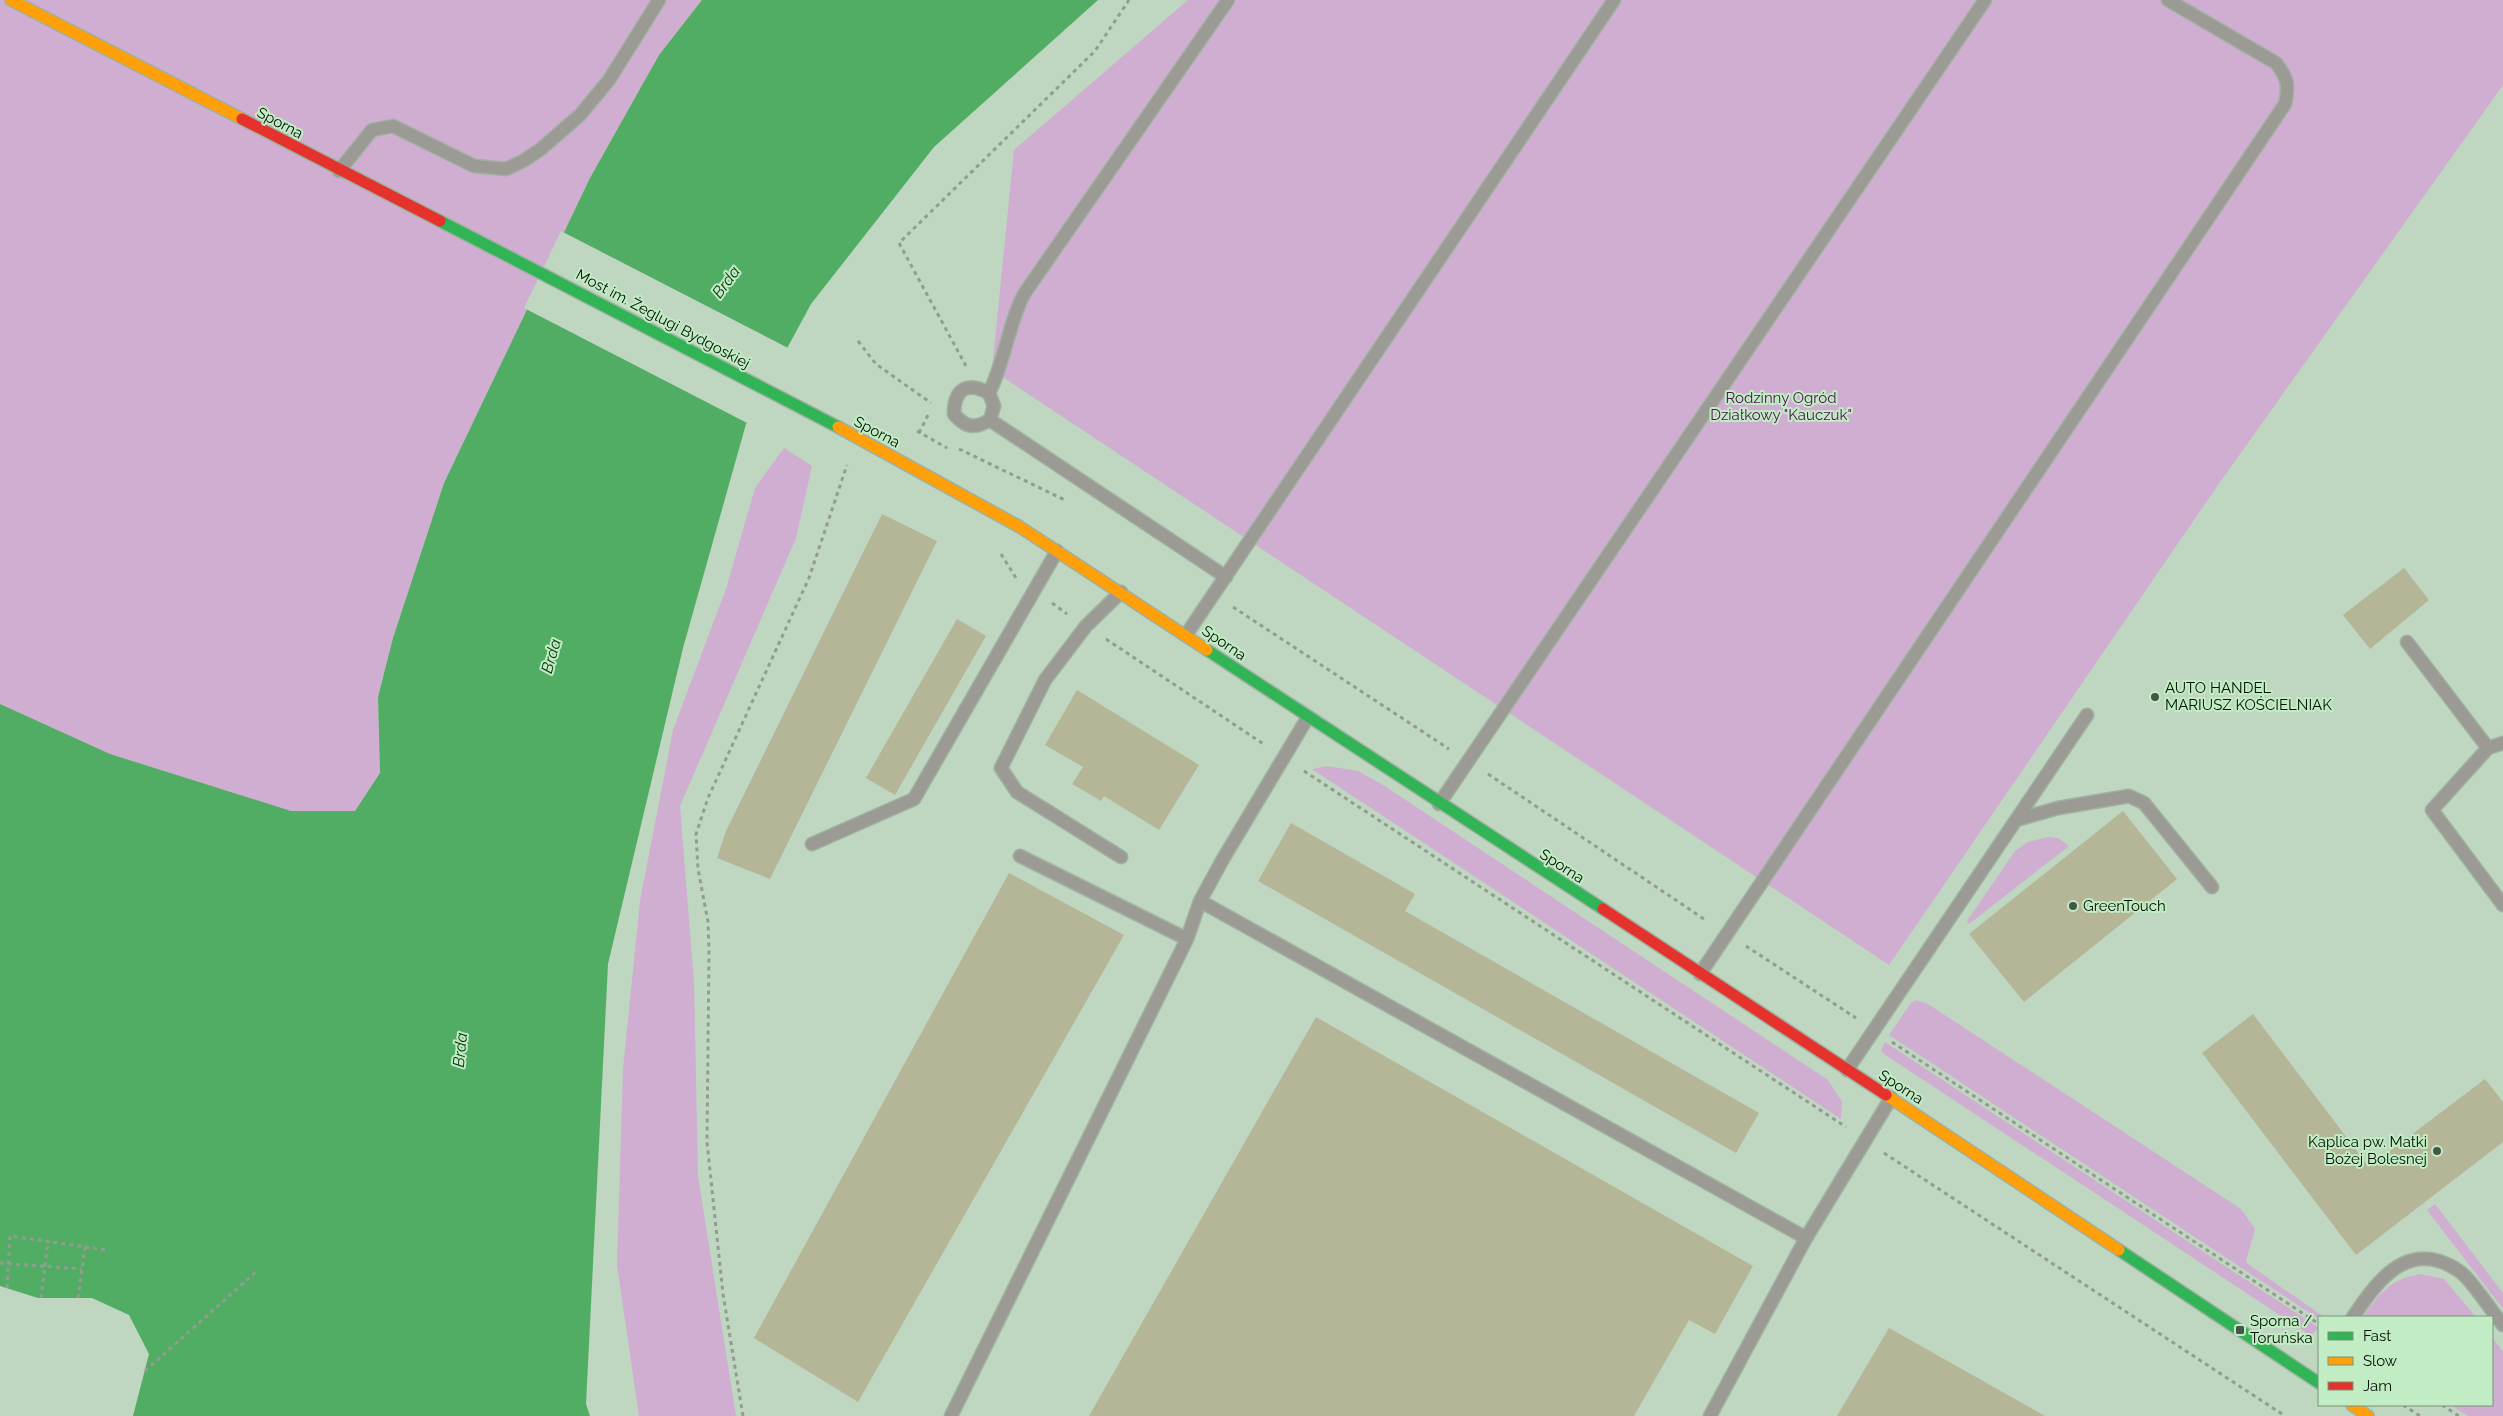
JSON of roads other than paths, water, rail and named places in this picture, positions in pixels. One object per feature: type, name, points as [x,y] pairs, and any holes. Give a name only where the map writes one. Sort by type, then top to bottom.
[{"type":"street","name":"Sporna","points":[[11,0],[339,171],[536,269]]},
{"type":"street","name":"Most im. Żeglugi Bydgoskiej","points":[[536,269],[775,396]]},
{"type":"street","name":"Sporna","points":[[775,396],[967,496],[1057,551],[1440,804],[1892,1098],[2315,1380]]},
{"type":"street","points":[[2353,1406],[2368,1416]]},
{"type":"lane","points":[[339,171],[372,130],[393,126],[474,166],[506,169],[522,161],[541,149],[580,115],[609,80],[659,0]]},
{"type":"lane","points":[[989,392],[1002,365],[1015,316],[1024,294],[1228,0]]},
{"type":"lane","points":[[1186,635],[1614,0]]},
{"type":"lane","points":[[1440,804],[1985,0]]},
{"type":"lane","points":[[1700,974],[2285,104],[2289,87],[2286,76],[2276,63],[2168,0]]},
{"type":"lane","points":[[977,386],[989,392],[994,406],[990,420],[978,427],[964,425],[954,414],[954,400],[963,389],[977,386]]},
{"type":"lane","points":[[990,420],[1226,577]]},
{"type":"lane","points":[[812,844],[914,799],[1057,551]]},
{"type":"lane","points":[[1121,592],[1086,626],[1046,680],[1001,768],[1017,792],[1121,858]]},
{"type":"lane","points":[[2407,642],[2488,748]]},
{"type":"lane","points":[[1847,1070],[2087,715]]},
{"type":"lane","points":[[951,1416],[1187,940],[1200,901],[1308,717]]},
{"type":"lane","points":[[2503,743],[2488,748],[2432,810],[2503,906]]},
{"type":"lane","points":[[2016,820],[2058,808],[2128,796],[2144,803],[2212,887]]},
{"type":"lane","points":[[1020,856],[1187,940]]},
{"type":"lane","points":[[1200,901],[1806,1238]]},
{"type":"lane","points":[[1710,1416],[1806,1238],[1892,1098]]},
{"type":"lane","points":[[2354,1316],[2374,1286],[2399,1264],[2419,1258],[2442,1262],[2464,1275],[2503,1325]]},
{"type":"water","name":"Brda","points":[[702,0],[1098,0],[934,147],[811,304],[746,424],[683,648],[608,964],[586,1404],[590,1416],[133,1416],[149,1354],[129,1315],[92,1298],[38,1298],[0,1286],[0,704],[110,754],[291,811],[355,811],[380,773],[378,697],[393,638],[444,483],[590,178],[659,55]]},
{"type":"place","name":"AUTO HANDEL MARIUSZ KOŚCIELNIAK","points":[[2155,697]]},
{"type":"place","name":"GreenTouch","points":[[2073,906]]},
{"type":"place","name":"Kaplica pw. Matki Bożej Bolesnej","points":[[2437,1151]]},
{"type":"place","name":"Sporna / Toruńska","points":[[2240,1330]]},
{"type":"park label","name":"Rodzinny Ogród Działkowy \"Kauczuk\"","points":[[1781,406]]}]
